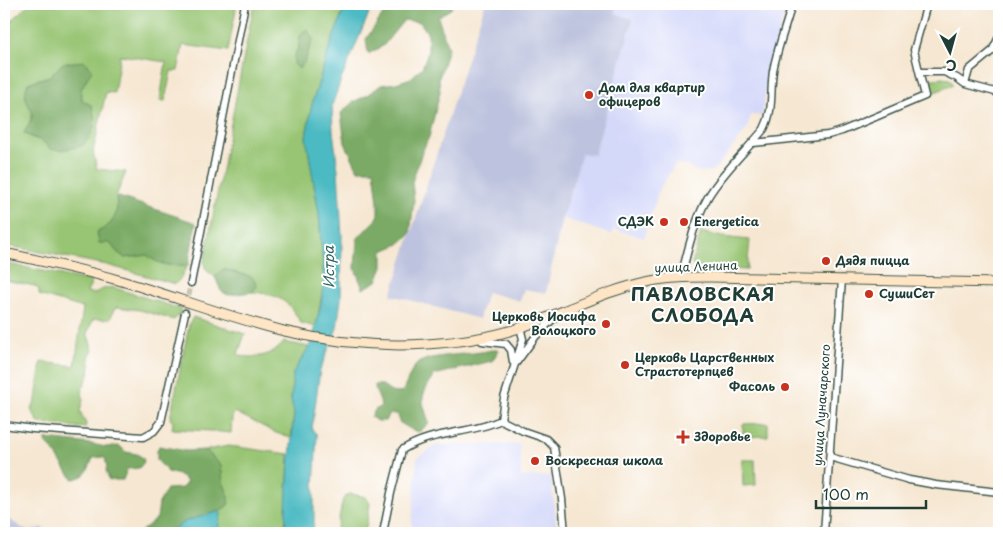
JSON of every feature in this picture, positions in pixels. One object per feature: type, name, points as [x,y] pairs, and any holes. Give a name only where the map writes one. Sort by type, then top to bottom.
[{"type":"main road","name":"улица Ленина","points":[[4,253],[58,264],[117,280],[255,322],[312,337],[375,344],[426,344],[469,340],[520,328],[623,288],[653,280],[681,277],[999,283]]},
{"type":"street","points":[[191,283],[245,4]]},
{"type":"street","points":[[681,277],[695,226],[708,197],[764,129],[770,115],[774,69],[792,4]]},
{"type":"street","points":[[753,143],[828,135],[842,131],[925,96],[914,50],[927,4]]},
{"type":"street","points":[[965,84],[969,70],[992,51],[999,37]]},
{"type":"street","points":[[920,72],[944,72],[965,84],[999,93]]},
{"type":"street","name":"улица Луначарского","points":[[824,533],[842,279]]},
{"type":"street","points":[[512,368],[536,336],[560,312]]},
{"type":"street","points":[[4,425],[143,437],[154,431],[161,422],[185,313]]},
{"type":"street","points":[[501,420],[504,398],[512,368],[523,339],[520,328]]},
{"type":"street","points":[[469,340],[506,344],[511,350],[512,368]]},
{"type":"street","points":[[383,533],[402,450],[428,438],[446,433],[486,427],[501,420]]},
{"type":"street","points":[[501,420],[523,431],[546,439],[554,447],[565,533]]},
{"type":"street","points":[[830,457],[909,480],[999,492]]},
{"type":"shaded area","points":[[485,4],[617,4],[616,14],[633,19],[594,155],[582,153],[562,218],[546,293],[524,289],[520,301],[487,292],[479,319],[391,295]]},
{"type":"shaded area","points":[[617,4],[787,4],[769,66],[762,116],[751,115],[747,129],[712,171],[698,172],[676,163],[659,190],[644,238],[613,229],[612,235],[562,218],[582,152],[594,155],[633,19],[616,14]]},
{"type":"shaded area","points":[[520,444],[521,477],[551,476],[557,533],[411,533],[417,458],[436,445]]},
{"type":"shaded area","points":[[4,516],[30,533],[4,533]]},
{"type":"shaded area","points":[[40,527],[51,533],[30,533]]},
{"type":"green space","points":[[29,4],[237,4],[228,51],[183,45],[178,71],[171,71],[165,101],[160,100],[166,62],[120,55],[114,93],[106,92],[93,152],[97,169],[126,172],[116,196],[117,207],[115,217],[108,227],[111,242],[114,248],[125,258],[147,255],[161,263],[188,266],[175,284],[107,265],[4,245],[4,28]],"holes":[[[59,69],[91,70],[81,89],[82,100],[92,106],[44,141],[24,133],[32,114],[28,83],[50,76]]]},
{"type":"green space","points":[[254,4],[346,4],[328,52],[312,104],[306,137],[319,214],[324,281],[316,327],[301,323],[292,309],[276,297],[269,294],[252,292],[257,286],[252,277],[223,269],[215,277],[206,270],[204,263]],"holes":[[[301,35],[313,39],[305,61],[294,56],[298,49]]]},
{"type":"green space","points":[[386,4],[451,4],[452,8],[438,17],[448,48],[439,78],[440,92],[429,137],[412,182],[414,200],[410,234],[399,244],[383,251],[383,266],[377,281],[363,289],[355,268],[357,239],[378,217],[374,170],[358,170],[345,143],[341,113],[353,102],[368,95],[381,85],[411,78],[423,66],[428,51],[428,34],[420,22],[404,20],[383,46],[368,54],[366,39],[384,13]]},
{"type":"green space","points":[[307,29],[313,39],[305,61],[299,69],[294,64],[294,56],[298,49],[301,34]]},
{"type":"green space","points":[[85,61],[92,70],[81,89],[82,100],[92,106],[94,128],[82,146],[61,150],[50,149],[41,141],[24,133],[33,113],[26,99],[28,83],[50,76],[63,63]]},
{"type":"green space","points":[[950,79],[953,84],[929,94],[925,84],[927,80]]},
{"type":"green space","points":[[116,196],[196,223],[188,266],[166,265],[147,255],[125,258],[110,243],[99,243],[97,232],[112,222],[116,213]]},
{"type":"green space","points":[[701,232],[722,237],[750,240],[747,270],[694,267],[692,264]]},
{"type":"green space","points":[[4,263],[90,281],[91,285],[87,292],[94,294],[100,290],[112,287],[181,309],[174,320],[140,310],[116,307],[111,318],[93,320],[87,333],[93,350],[89,356],[89,375],[82,389],[83,400],[80,411],[86,424],[85,428],[39,423],[31,410],[36,400],[41,362],[75,366],[83,308],[39,295],[39,290],[35,286],[4,280]]},
{"type":"green space","points":[[223,269],[252,277],[257,286],[252,292],[228,295],[221,291],[215,277]]},
{"type":"green space","points":[[193,317],[245,334],[238,354],[241,356],[265,355],[276,350],[284,342],[309,347],[293,373],[291,399],[294,413],[291,438],[276,433],[235,412],[232,417],[231,433],[172,429],[173,422],[170,419],[189,325]]},
{"type":"green space","points":[[499,350],[492,361],[434,375],[423,399],[429,423],[419,432],[399,422],[398,414],[390,414],[385,421],[377,421],[371,417],[375,410],[381,406],[375,385],[383,385],[394,393],[402,392],[410,374],[417,364],[423,361],[441,356]]},
{"type":"green space","points":[[768,423],[768,436],[743,437],[743,424]]},
{"type":"green space","points":[[46,439],[106,447],[117,446],[126,452],[137,454],[143,458],[144,462],[139,468],[127,469],[123,480],[109,480],[105,458],[93,458],[84,474],[74,479],[46,443]]},
{"type":"green space","points":[[159,446],[186,451],[206,450],[221,466],[223,482],[229,497],[228,505],[220,511],[186,521],[169,533],[139,533],[157,518],[159,503],[167,489],[182,488],[187,482],[182,476],[168,472],[157,460]]},
{"type":"green space","points":[[229,446],[289,454],[285,533],[217,533],[221,515],[220,511],[228,505],[229,497],[223,482],[221,466],[206,450]]},
{"type":"green space","points":[[742,460],[755,460],[756,485],[743,486]]},
{"type":"green space","points":[[351,494],[366,497],[370,504],[365,533],[336,533],[343,499]]},
{"type":"water","name":"Истра","points":[[346,4],[373,4],[332,105],[342,236],[341,299],[337,328],[320,370],[312,429],[317,435],[314,524],[312,533],[285,533],[294,413],[291,399],[293,373],[312,342],[324,281],[319,214],[306,137],[312,104],[328,52]]},
{"type":"water","points":[[220,511],[221,515],[217,533],[169,533],[186,521]]},
{"type":"tunnel","points":[[185,313],[191,283]]},
{"type":"place","name":"Дом для квартир офицеров","points":[[589,95]]},
{"type":"place","name":"СДЭК","points":[[664,222]]},
{"type":"place","name":"Energetica","points":[[684,222]]},
{"type":"place","name":"Дядя пицца","points":[[826,261]]},
{"type":"place","name":"СушиСет","points":[[869,294]]},
{"type":"place","name":"Церковь Иосифа Волоцкого","points":[[606,324]]},
{"type":"place","name":"Церковь Царственных Страстотерпцев","points":[[625,365]]},
{"type":"place","name":"Фасоль","points":[[785,387]]},
{"type":"place","name":"Здоровье","points":[[683,437]]},
{"type":"place","name":"Воскресная школа","points":[[535,461]]},
{"type":"district","name":"ПАВЛОВСКАЯ СЛОБОДА","points":[[703,305]]}]
